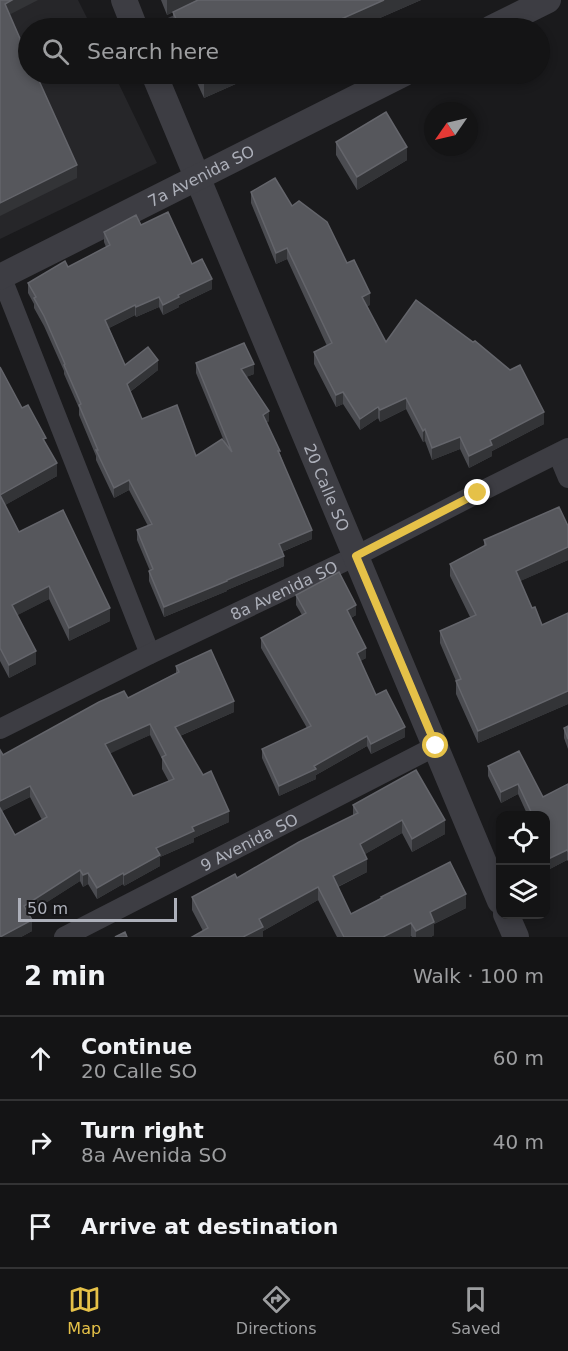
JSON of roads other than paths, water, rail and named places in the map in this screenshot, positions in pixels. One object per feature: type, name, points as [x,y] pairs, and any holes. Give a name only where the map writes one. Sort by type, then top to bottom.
[{"type":"street","points":[[124,0],[131,18]]},
{"type":"street","points":[[512,18],[549,0]]},
{"type":"street","name":"20 Calle SO","points":[[158,84],[496,889]]},
{"type":"street","name":"7a Avenida SO","points":[[1,277],[383,84]]},
{"type":"street","points":[[1,277],[150,654]]},
{"type":"street","points":[[563,451],[568,478]]},
{"type":"street","name":"8a Avenida SO","points":[[0,729],[150,654],[356,556],[563,451]]},
{"type":"street","name":"9 Avenida SO","points":[[64,937],[436,746]]},
{"type":"street","points":[[508,919],[516,937]]},
{"type":"lane","points":[[179,18],[197,9]]}]
